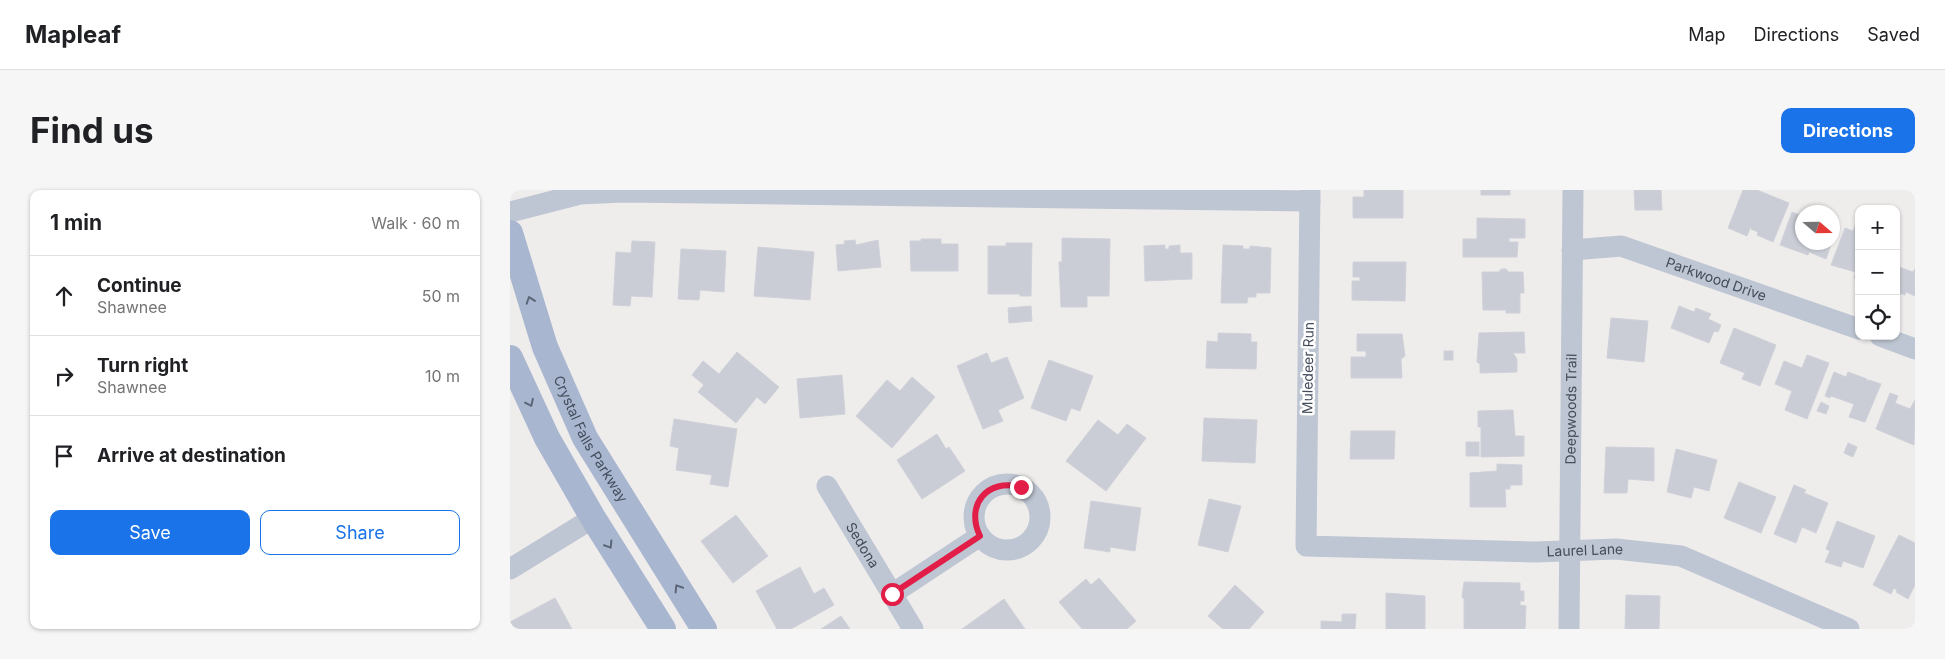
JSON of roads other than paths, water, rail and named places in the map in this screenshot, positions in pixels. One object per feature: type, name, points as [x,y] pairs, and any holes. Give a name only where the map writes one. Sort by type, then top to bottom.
[{"type":"main road","name":"Crystal Falls Parkway","points":[[510,233],[545,347],[586,438],[704,629]]},
{"type":"main road","points":[[510,358],[547,438],[593,518],[663,629]]},
{"type":"street","name":"Deepwoods Trail","points":[[1569,629],[1573,190]]},
{"type":"street","points":[[510,212],[580,194],[623,192],[1310,195]]},
{"type":"street","name":"Muledeer Run","points":[[1306,546],[1310,195]]},
{"type":"street","name":"Parkwood Drive","points":[[1572,250],[1621,246],[1855,328]]},
{"type":"street","points":[[1892,340],[1915,348]]},
{"type":"street","name":"Sedona","points":[[827,486],[913,629]]},
{"type":"street","points":[[510,569],[593,518]]},
{"type":"street","points":[[892,594],[980,536]]},
{"type":"street","name":"Laurel Lane","points":[[1306,546],[1569,551],[1616,549],[1681,556],[1848,629]]}]
